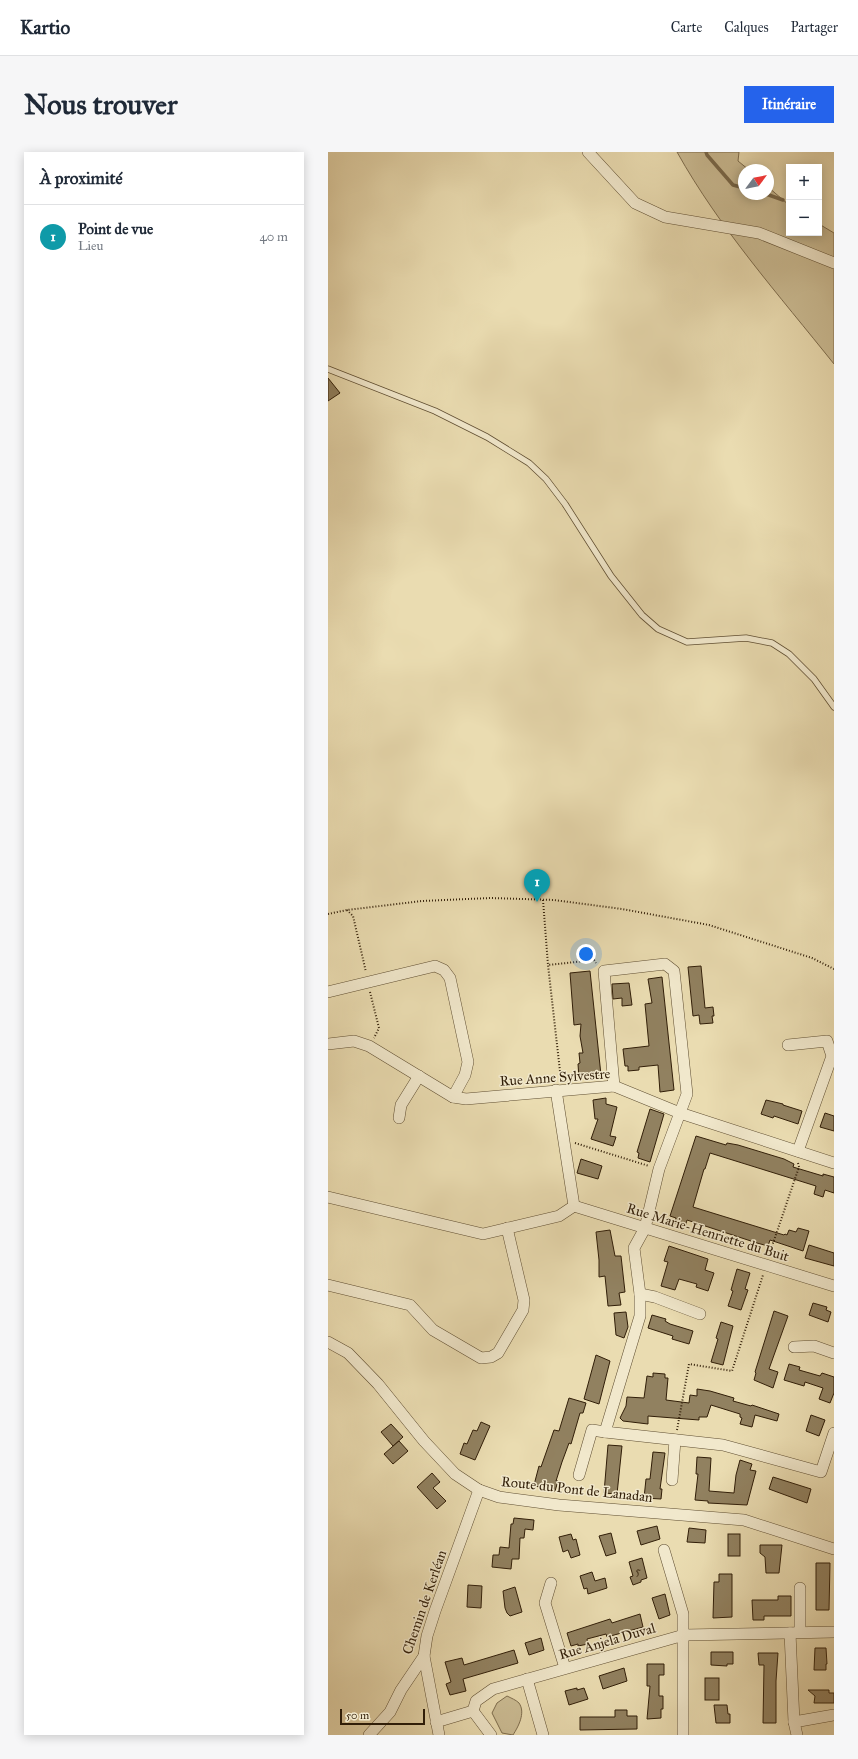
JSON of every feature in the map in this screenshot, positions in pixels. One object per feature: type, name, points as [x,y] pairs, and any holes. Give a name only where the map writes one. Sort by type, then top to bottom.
[{"type":"street","points":[[588,152],[635,203],[665,217],[759,233],[834,263]]},
{"type":"street","points":[[605,1432],[640,1316],[640,1294],[634,1248],[645,1228],[659,1169],[687,1094],[674,971],[665,964],[604,971],[614,1086]]},
{"type":"street","points":[[328,992],[435,966],[444,970],[450,978],[468,1062],[465,1075],[453,1097]]},
{"type":"street","name":"Rue Anne Sylvestre","points":[[328,1044],[354,1041],[369,1046],[453,1097],[466,1099],[614,1086],[680,1113],[834,1163]]},
{"type":"street","points":[[788,1045],[827,1042],[832,1056],[798,1152]]},
{"type":"street","points":[[399,1118],[401,1106],[419,1076]]},
{"type":"street","points":[[328,1196],[483,1234],[558,1216],[574,1206],[564,1139],[559,1090]]},
{"type":"street","name":"Rue Marie-Henriette du Buit","points":[[574,1206],[834,1286]]},
{"type":"street","points":[[328,1285],[410,1305],[433,1330],[481,1358],[491,1358],[498,1353],[523,1310],[524,1300],[507,1228]]},
{"type":"street","points":[[640,1294],[655,1297],[700,1314]]},
{"type":"street","name":"Route du Pont de Lanadan","points":[[328,1342],[348,1353],[378,1384],[424,1441],[455,1474],[479,1490],[499,1497],[558,1505],[744,1520],[834,1549]]},
{"type":"street","points":[[794,1347],[814,1346],[834,1353]]},
{"type":"street","points":[[579,1475],[592,1430],[723,1445],[821,1472],[834,1434]]},
{"type":"street","points":[[672,1480],[675,1440]]},
{"type":"street","name":"Chemin de Kerléan","points":[[369,1735],[390,1712],[401,1690],[424,1656],[427,1636],[479,1490]]},
{"type":"street","points":[[664,1550],[683,1614],[683,1735]]},
{"type":"street","points":[[551,1583],[545,1603],[565,1668]]},
{"type":"street","points":[[797,1735],[794,1722],[795,1633],[800,1588]]},
{"type":"street","name":"Rue Anjela Duval","points":[[472,1711],[476,1701],[493,1689],[684,1635],[834,1632]]},
{"type":"street","points":[[424,1656],[439,1735]]},
{"type":"street","points":[[527,1679],[543,1735]]},
{"type":"street","points":[[436,1722],[472,1711],[491,1735]]},
{"type":"street","points":[[794,1722],[834,1715]]},
{"type":"lane","points":[[328,369],[435,411],[487,437],[530,463],[546,479],[566,504],[611,576],[642,615],[658,630],[688,642],[746,638],[772,643],[790,654],[814,679],[834,707]]},
{"type":"path","points":[[328,914],[347,910],[430,900],[490,898],[543,900],[622,909],[709,925],[812,958],[834,969]]},
{"type":"path","points":[[543,900],[559,1090]]},
{"type":"path","points":[[347,910],[353,916],[379,1028],[369,1046]]},
{"type":"path","points":[[548,965],[594,960],[604,971]]},
{"type":"path","points":[[564,1139],[659,1169]]},
{"type":"path","points":[[675,1440],[689,1364],[732,1371],[799,1166],[798,1152]]},
{"type":"shaded area","points":[[677,152],[739,152],[738,161],[742,164],[738,164],[738,200],[774,200],[774,192],[786,202],[786,236],[822,236],[822,226],[834,233],[834,364],[731,235]]},
{"type":"shaded area","points":[[507,1696],[519,1703],[522,1711],[517,1728],[513,1735],[502,1733],[492,1713],[497,1703]]},
{"type":"building","points":[[328,378],[340,393],[328,401]]},
{"type":"building","points":[[701,966],[705,1008],[713,1007],[713,1023],[700,1024],[699,1015],[693,1016],[688,967]]},
{"type":"building","points":[[590,971],[601,1075],[579,1078],[579,1053],[583,1053],[580,1036],[581,1024],[574,1025],[570,973]]},
{"type":"building","points":[[662,977],[674,1090],[660,1092],[658,1065],[639,1067],[639,1070],[628,1071],[628,1066],[625,1066],[623,1049],[649,1046],[645,1004],[652,1003],[648,979]]},
{"type":"building","points":[[629,983],[632,1005],[622,1006],[622,998],[613,999],[612,984]]},
{"type":"building","points":[[606,1098],[606,1104],[617,1107],[610,1136],[616,1137],[613,1146],[591,1139],[598,1119],[595,1119],[593,1100]]},
{"type":"building","points":[[766,1100],[802,1111],[798,1124],[774,1116],[773,1118],[761,1114]]},
{"type":"building","points":[[650,1109],[664,1114],[650,1162],[638,1158],[639,1153],[637,1152]]},
{"type":"building","points":[[825,1113],[834,1116],[834,1131],[820,1127]]},
{"type":"building","points":[[696,1136],[726,1145],[727,1143],[738,1145],[784,1159],[794,1164],[793,1167],[823,1176],[823,1174],[834,1177],[834,1193],[825,1190],[823,1197],[814,1194],[816,1186],[710,1153],[693,1207],[784,1235],[787,1235],[789,1230],[796,1232],[798,1228],[809,1231],[803,1251],[770,1240],[768,1246],[687,1220],[685,1227],[674,1223],[676,1218],[670,1216]]},
{"type":"building","points":[[581,1159],[602,1166],[598,1179],[577,1173]]},
{"type":"building","points":[[610,1230],[615,1256],[621,1256],[625,1292],[619,1293],[621,1305],[608,1306],[605,1276],[599,1277],[596,1232]]},
{"type":"building","points":[[809,1245],[834,1253],[834,1266],[805,1258]]},
{"type":"building","points":[[669,1246],[708,1259],[705,1270],[714,1273],[708,1291],[696,1287],[697,1284],[679,1279],[675,1290],[661,1286],[668,1262],[664,1261]]},
{"type":"building","points":[[737,1269],[750,1273],[745,1289],[748,1290],[741,1310],[728,1306],[733,1291],[731,1290]]},
{"type":"building","points":[[813,1303],[827,1307],[826,1310],[831,1312],[828,1322],[809,1315]]},
{"type":"building","points":[[774,1311],[788,1316],[769,1369],[778,1372],[773,1388],[754,1380],[755,1372]]},
{"type":"building","points":[[626,1312],[628,1327],[624,1338],[616,1335],[614,1313]]},
{"type":"building","points":[[652,1315],[666,1319],[665,1321],[670,1324],[693,1331],[689,1344],[672,1339],[673,1336],[648,1328]]},
{"type":"building","points":[[721,1322],[733,1326],[723,1365],[711,1362],[718,1339],[716,1338]]},
{"type":"building","points":[[596,1355],[610,1361],[599,1404],[584,1399]]},
{"type":"building","points":[[789,1364],[800,1367],[799,1370],[820,1376],[822,1373],[834,1377],[834,1393],[830,1403],[819,1399],[823,1388],[805,1382],[804,1386],[784,1380]]},
{"type":"building","points":[[653,1373],[665,1374],[665,1378],[668,1378],[666,1400],[689,1403],[690,1395],[697,1396],[697,1389],[710,1391],[734,1398],[733,1401],[752,1405],[779,1414],[777,1421],[755,1415],[752,1427],[740,1424],[742,1418],[740,1417],[740,1414],[711,1405],[707,1417],[699,1417],[699,1420],[648,1416],[648,1424],[623,1421],[620,1418],[626,1406],[627,1397],[644,1398],[647,1376],[653,1377]]},
{"type":"building","points":[[569,1398],[586,1403],[583,1413],[580,1413],[571,1444],[569,1443],[562,1462],[556,1481],[558,1481],[555,1491],[545,1490],[534,1485],[539,1466],[541,1467],[554,1430],[559,1431]]},
{"type":"building","points":[[811,1415],[825,1420],[819,1436],[806,1431]]},
{"type":"building","points":[[481,1422],[490,1426],[475,1460],[460,1454],[464,1443],[467,1444],[473,1430],[477,1431]]},
{"type":"building","points":[[391,1424],[403,1437],[393,1446],[381,1432]]},
{"type":"building","points":[[399,1441],[408,1451],[393,1464],[384,1454]]},
{"type":"building","points":[[608,1445],[622,1446],[617,1494],[604,1493]]},
{"type":"building","points":[[653,1452],[665,1453],[660,1489],[662,1489],[661,1499],[644,1498],[646,1479],[650,1479]]},
{"type":"building","points":[[697,1457],[711,1458],[709,1491],[734,1493],[736,1475],[740,1460],[752,1464],[750,1470],[756,1471],[747,1505],[708,1503],[708,1501],[695,1500],[698,1474],[696,1474]]},
{"type":"building","points":[[432,1473],[440,1482],[433,1488],[446,1501],[437,1509],[417,1487]]},
{"type":"building","points":[[773,1477],[811,1489],[807,1503],[769,1489]]},
{"type":"building","points":[[514,1518],[534,1520],[533,1530],[525,1529],[524,1538],[520,1538],[519,1559],[512,1559],[511,1569],[492,1567],[493,1555],[499,1555],[500,1547],[509,1548],[511,1524],[513,1524]]},
{"type":"building","points":[[657,1526],[660,1539],[641,1545],[637,1531]]},
{"type":"building","points":[[689,1528],[706,1530],[705,1543],[687,1542]]},
{"type":"building","points":[[611,1533],[616,1553],[606,1556],[599,1536]]},
{"type":"building","points":[[571,1534],[573,1540],[576,1539],[580,1555],[571,1558],[568,1550],[563,1552],[559,1537]]},
{"type":"building","points":[[728,1534],[740,1534],[740,1556],[728,1556]]},
{"type":"building","points":[[760,1545],[782,1545],[779,1573],[766,1573],[765,1557],[760,1553]]},
{"type":"building","points":[[642,1558],[647,1578],[633,1585],[630,1577],[633,1576],[629,1562]]},
{"type":"building","points":[[816,1563],[830,1563],[829,1610],[816,1610]]},
{"type":"building","points":[[592,1572],[595,1581],[605,1578],[607,1588],[588,1594],[587,1588],[584,1589],[580,1576]]},
{"type":"building","points":[[719,1574],[732,1574],[732,1617],[713,1618],[714,1582],[719,1582]]},
{"type":"building","points":[[468,1585],[482,1586],[481,1608],[467,1607]]},
{"type":"building","points":[[515,1587],[522,1612],[510,1616],[505,1608],[503,1591]]},
{"type":"building","points":[[665,1594],[670,1615],[659,1619],[652,1598]]},
{"type":"building","points":[[778,1596],[791,1596],[791,1616],[764,1616],[764,1620],[753,1620],[752,1600],[778,1600]]},
{"type":"building","points":[[640,1614],[643,1627],[607,1637],[606,1634],[587,1639],[588,1644],[571,1646],[567,1633],[610,1619],[612,1623]]},
{"type":"building","points":[[541,1638],[544,1650],[529,1655],[525,1643]]},
{"type":"building","points":[[815,1648],[826,1648],[826,1670],[814,1670]]},
{"type":"building","points":[[514,1650],[518,1663],[463,1679],[466,1691],[450,1695],[446,1684],[451,1682],[445,1662],[462,1658],[464,1665]]},
{"type":"building","points":[[711,1652],[733,1652],[733,1664],[727,1664],[727,1666],[711,1665]]},
{"type":"building","points":[[758,1653],[778,1653],[776,1723],[763,1723],[764,1665],[759,1665]]},
{"type":"building","points":[[647,1664],[664,1664],[664,1675],[659,1675],[659,1696],[663,1696],[661,1718],[647,1719],[650,1686],[647,1686]]},
{"type":"building","points":[[624,1668],[627,1681],[603,1689],[599,1676]]},
{"type":"building","points":[[705,1678],[719,1678],[719,1700],[705,1700]]},
{"type":"building","points":[[577,1688],[577,1690],[584,1688],[588,1699],[569,1705],[565,1691]]},
{"type":"building","points":[[808,1690],[829,1690],[829,1693],[834,1693],[834,1703],[814,1703],[815,1696]]},
{"type":"building","points":[[714,1705],[727,1705],[728,1714],[730,1714],[730,1723],[716,1723]]},
{"type":"building","points":[[615,1710],[627,1710],[627,1716],[637,1716],[637,1729],[580,1730],[580,1717],[615,1717]]},
{"type":"waterway","points":[[706,152],[733,185],[738,186]]},
{"type":"waterway","points":[[774,197],[783,200]]},
{"type":"place","name":"Point de vue","points":[[537,902]]}]
